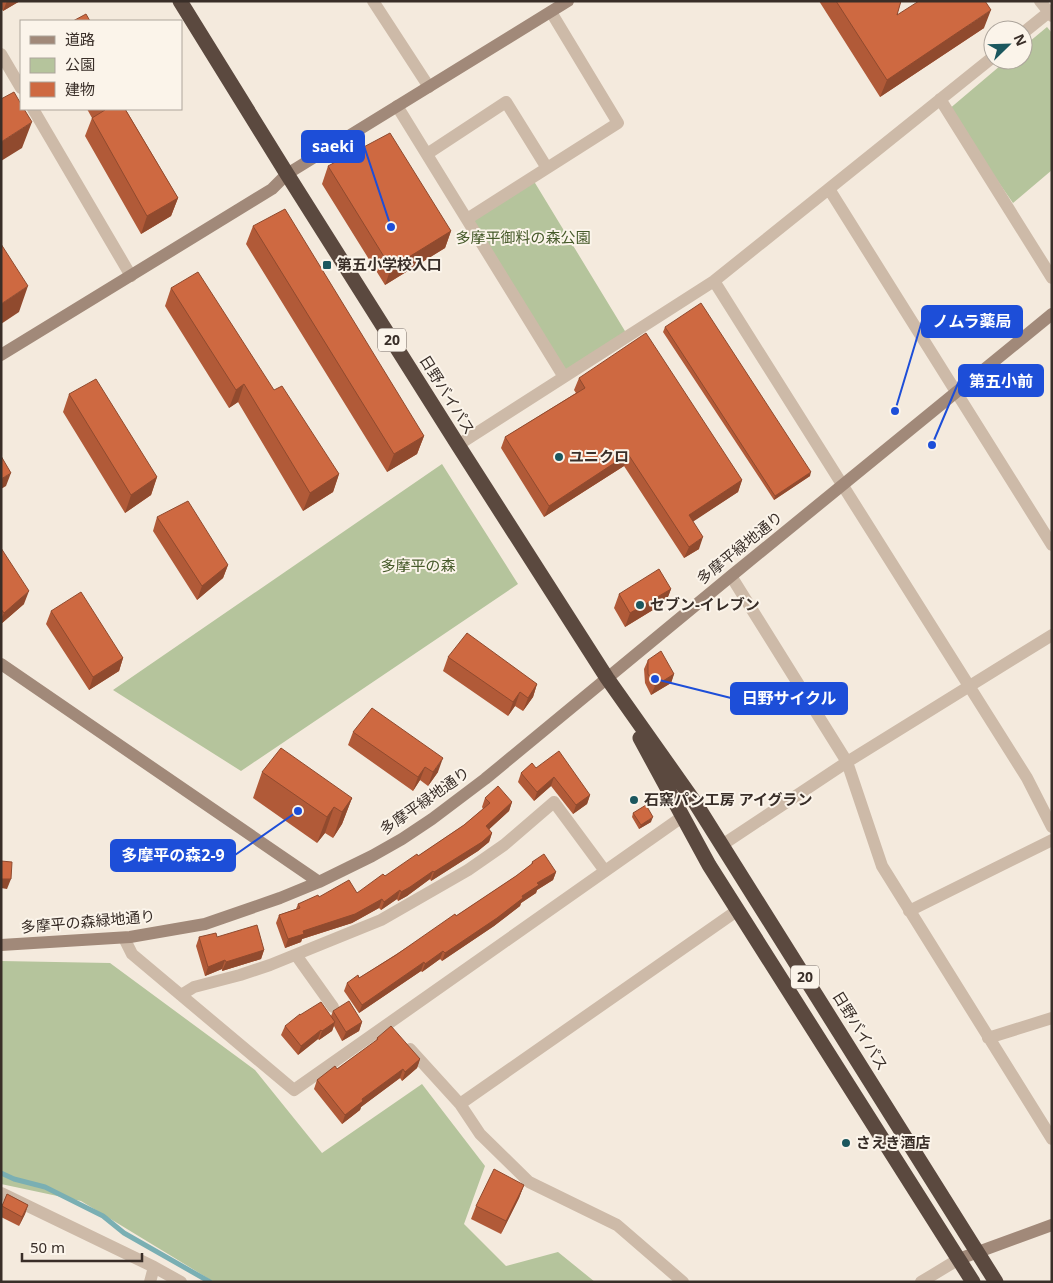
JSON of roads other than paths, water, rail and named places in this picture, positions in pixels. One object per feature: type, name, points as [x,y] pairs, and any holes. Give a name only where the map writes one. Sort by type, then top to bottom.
[{"type":"highway","name":"日野バイパス","points":[[180,1],[458,445],[607,678],[696,804],[996,1282]]},
{"type":"highway","name":"日野バイパス","points":[[607,678],[709,865],[973,1282]]},
{"type":"street","points":[[373,1],[429,87]]},
{"type":"street","points":[[1,355],[272,189],[287,174],[568,1]]},
{"type":"street","points":[[1033,26],[1050,14],[1040,1]]},
{"type":"street","points":[[467,219],[618,123],[551,12]]},
{"type":"street","points":[[1,54],[20,86]]},
{"type":"street","points":[[458,445],[714,282],[983,65]]},
{"type":"street","points":[[940,99],[1052,278]]},
{"type":"street","points":[[427,154],[506,102],[548,168]]},
{"type":"street","points":[[397,106],[564,377]]},
{"type":"street","points":[[34,110],[131,276]]},
{"type":"street","points":[[829,189],[1052,545]]},
{"type":"street","points":[[714,282],[1028,778],[1052,827]]},
{"type":"street","name":"多摩平緑地通り","points":[[319,882],[372,856],[432,819],[485,779],[1052,314]]},
{"type":"street","points":[[731,576],[847,762],[882,866],[1052,1139]]},
{"type":"street","points":[[722,845],[847,762],[1052,635]]},
{"type":"street","points":[[1,664],[319,882]]},
{"type":"street","points":[[181,995],[194,987],[240,975],[296,955],[381,920],[468,870],[504,845],[554,802],[605,871]]},
{"type":"street","points":[[124,938],[132,954],[294,1090],[394,1031],[605,871],[682,817]]},
{"type":"street","points":[[909,911],[1052,840]]},
{"type":"street","name":"多摩平の森緑地通り","points":[[1,944],[124,938],[206,924],[319,882]]},
{"type":"street","points":[[460,1104],[738,910]]},
{"type":"street","points":[[296,955],[333,1007]]},
{"type":"street","points":[[988,1038],[1052,1018]]},
{"type":"street","points":[[394,1031],[460,1104],[480,1134],[529,1182],[616,1225],[683,1282]]},
{"type":"street","points":[[1,1193],[181,1282]]},
{"type":"street","points":[[921,1282],[977,1251],[1052,1225]]},
{"type":"street","points":[[150,1282],[154,1267]]},
{"type":"waterway","points":[[1,1173],[14,1179],[45,1187],[103,1216],[124,1233],[210,1282]]},
{"type":"place","name":"saeki","points":[[391,227]]},
{"type":"place","name":"第五小学校入口","points":[[327,265]]},
{"type":"place","name":"ノムラ薬局","points":[[895,411]]},
{"type":"place","name":"第五小前","points":[[932,445]]},
{"type":"place","name":"ユニクロ","points":[[559,457]]},
{"type":"place","name":"セブン-イレブン","points":[[640,605]]},
{"type":"place","name":"日野サイクル","points":[[655,679]]},
{"type":"place","name":"石窯パン工房 アイグラン","points":[[634,800]]},
{"type":"place","name":"多摩平の森2-9","points":[[298,811]]},
{"type":"place","name":"さえき酒店","points":[[846,1143]]},
{"type":"park label","name":"多摩平御料の森公園","points":[[523,238]]},
{"type":"park label","name":"多摩平の森","points":[[418,566]]}]
